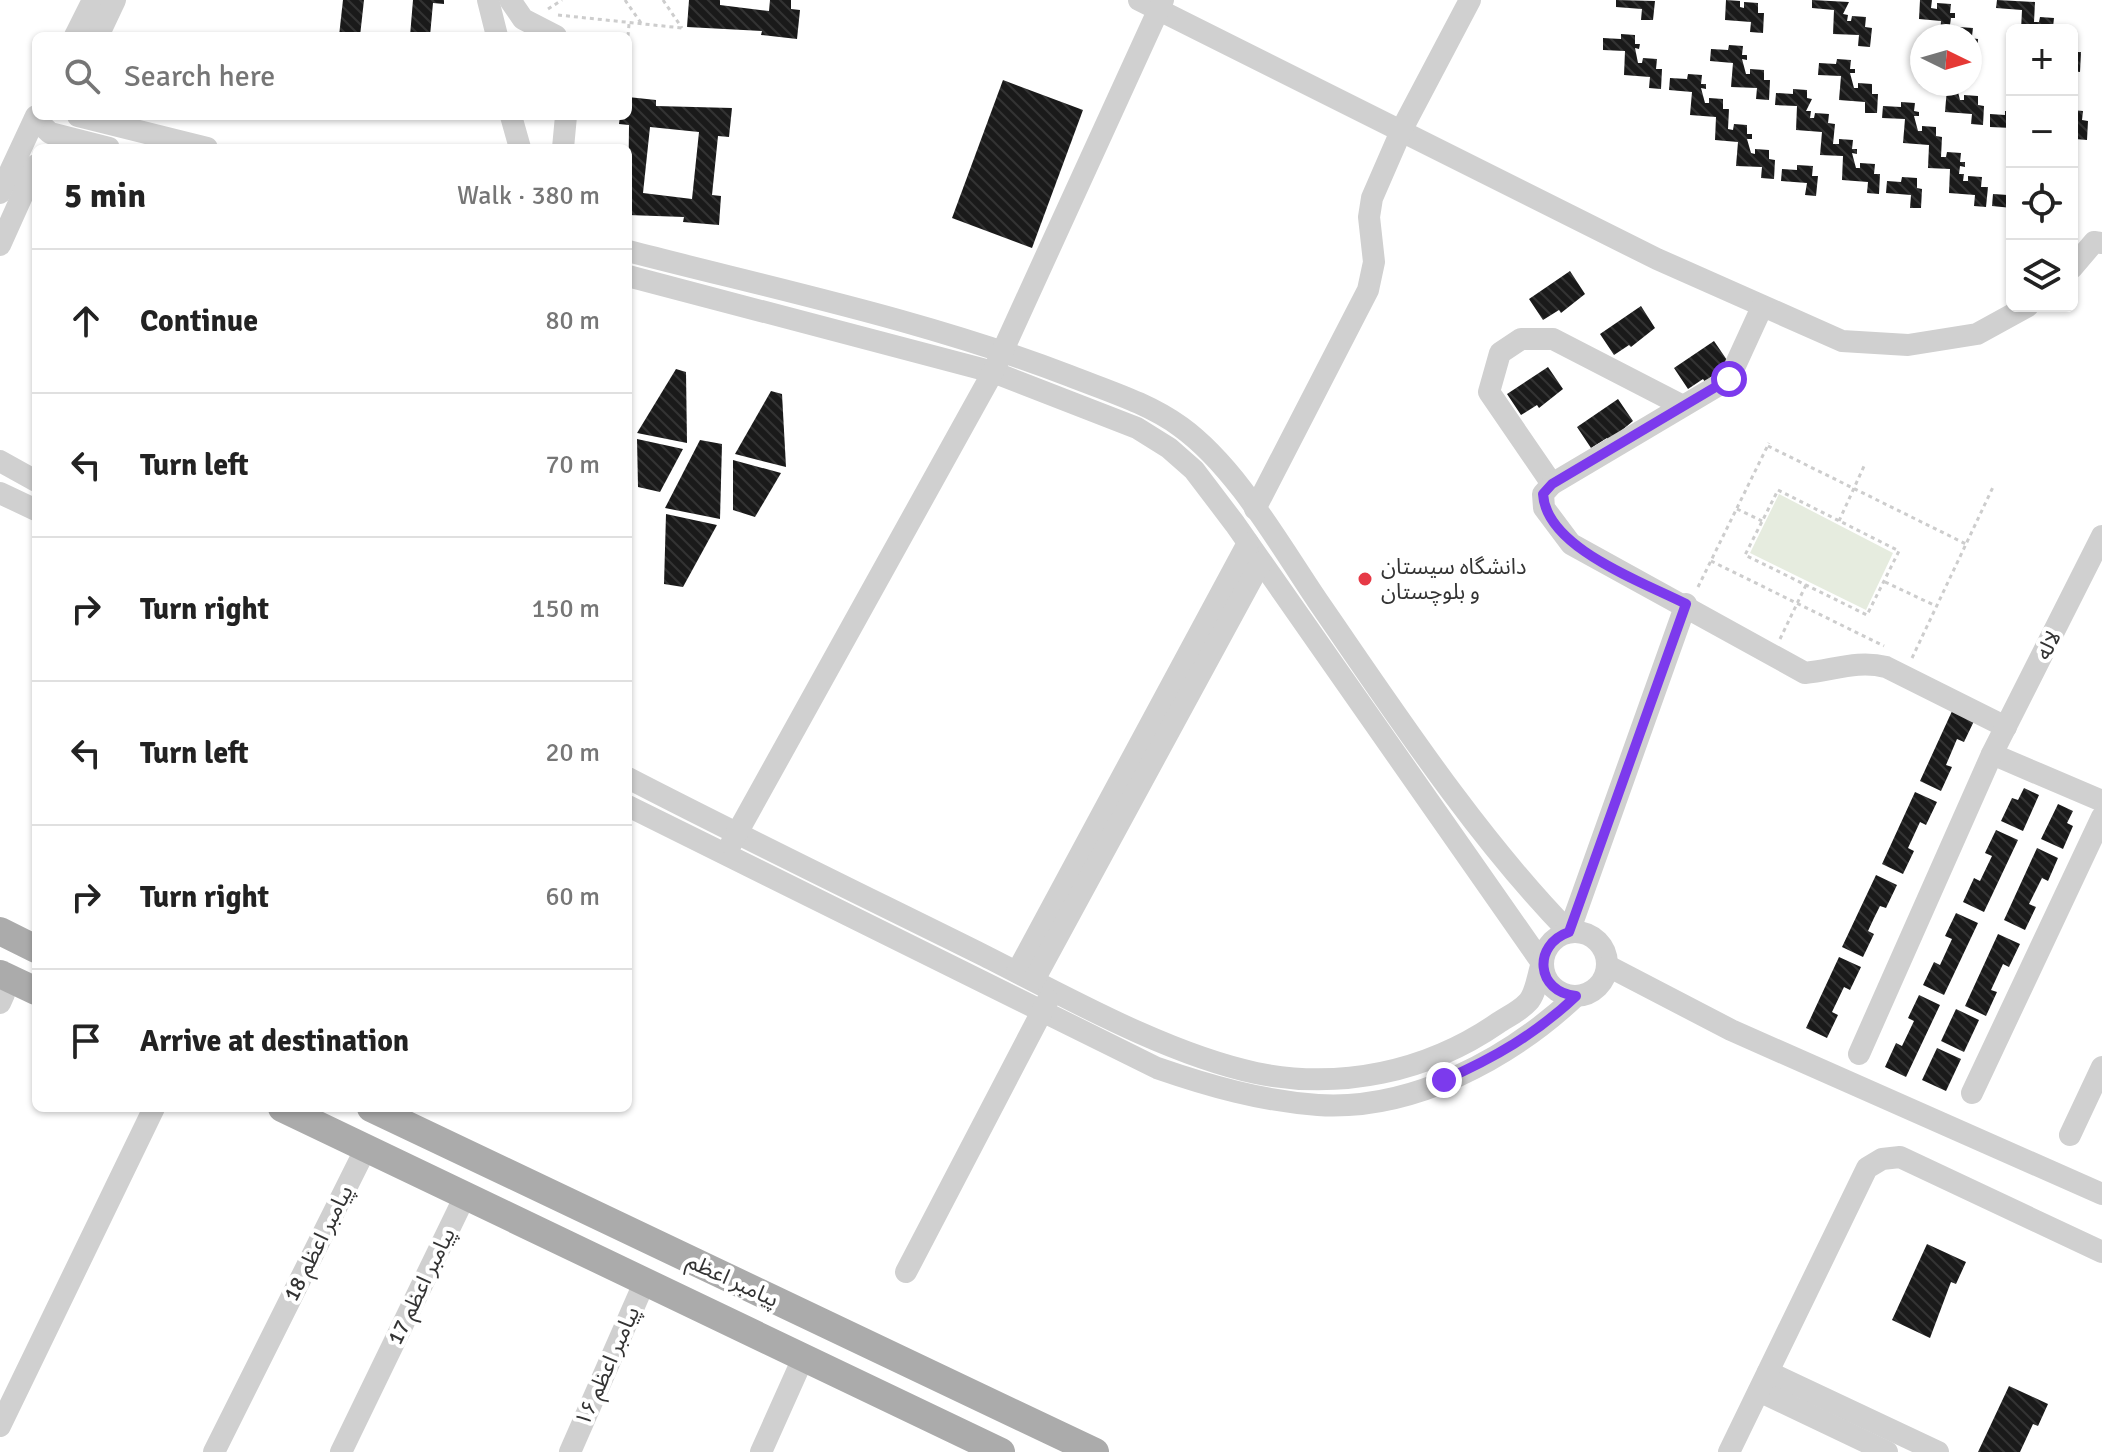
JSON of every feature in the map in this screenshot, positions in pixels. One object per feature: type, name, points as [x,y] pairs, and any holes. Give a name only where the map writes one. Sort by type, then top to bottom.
[{"type":"main road","points":[[0,931],[32,947]]},
{"type":"main road","points":[[1,991],[32,991]]},
{"type":"main road","name":"پیامبر اعظم","points":[[290,1112],[804,1356],[983,1448]]},
{"type":"main road","name":"پیامبر اعظم","points":[[379,1112],[1095,1452]]},
{"type":"street","points":[[77,32],[93,0]]},
{"type":"street","points":[[100,32],[115,0]]},
{"type":"street","points":[[488,0],[496,32]]},
{"type":"street","points":[[510,0],[523,19],[548,32]]},
{"type":"street","points":[[1255,509],[1368,290],[1374,262],[1369,217],[1372,198],[1402,129],[1470,0]]},
{"type":"street","points":[[725,856],[997,362],[1154,3],[1657,259],[1842,341],[1908,345],[1977,334],[2017,312]]},
{"type":"street","points":[[94,120],[191,144]]},
{"type":"street","points":[[512,120],[519,144]]},
{"type":"street","points":[[563,144],[566,120]]},
{"type":"street","points":[[32,144],[45,125],[98,144]]},
{"type":"street","points":[[0,193],[32,145]]},
{"type":"street","points":[[0,245],[32,174]]},
{"type":"street","points":[[2078,261],[2094,242],[2102,243]]},
{"type":"street","points":[[632,252],[1145,405],[1182,427],[1212,456],[1255,509],[1365,670],[1523,886],[1569,932]]},
{"type":"street","points":[[632,277],[997,362],[1137,428],[1169,448],[1194,470],[1255,553],[1542,963],[1544,974],[1556,991],[1585,995],[1601,984],[1608,966],[1607,956],[1597,939],[1579,931],[1569,932],[1550,943],[1542,963],[1529,1001],[1482,1034],[1397,1070],[1355,1079],[1317,1081],[1256,1073],[1211,1060],[1034,981],[632,780]]},
{"type":"street","points":[[1762,307],[1729,379],[1552,484],[1543,494],[1544,508],[1571,544],[1688,605],[1805,673],[1866,662],[1886,667],[2006,727]]},
{"type":"street","points":[[1552,484],[1489,392],[1500,353],[1521,339],[1553,339],[1681,405]]},
{"type":"street","points":[[1169,448],[1182,427]]},
{"type":"street","points":[[0,461],[32,479]]},
{"type":"street","points":[[0,493],[32,508]]},
{"type":"street","name":"لاله","points":[[1859,1054],[1992,754],[2096,568],[2102,536]]},
{"type":"street","points":[[906,1272],[1042,1010],[1034,981],[1255,553]]},
{"type":"street","points":[[1569,932],[1688,605]]},
{"type":"street","points":[[1992,754],[2102,801]]},
{"type":"street","points":[[632,808],[1157,1068],[1251,1096],[1318,1105],[1380,1099],[1444,1080],[1496,1057],[1544,1026],[1576,996]]},
{"type":"street","points":[[1972,1093],[2102,817]]},
{"type":"street","points":[[1608,966],[1731,1030],[2102,1194]]},
{"type":"street","points":[[2070,1135],[2102,1067]]},
{"type":"street","points":[[0,1426],[152,1112]]},
{"type":"street","name":"پیامبر اعظم 18","points":[[214,1452],[366,1148]]},
{"type":"street","points":[[1729,1452],[1867,1168],[1882,1159],[1900,1157],[2102,1252]]},
{"type":"street","name":"پیامبر اعظم 17","points":[[341,1452],[465,1196]]},
{"type":"street","name":"پیامبر اعظم ۱۶","points":[[570,1452],[645,1281]]},
{"type":"street","points":[[761,1452],[804,1356]]},
{"type":"street","points":[[1763,1382],[1887,1452]]},
{"type":"street","points":[[1763,1382],[1938,1452]]},
{"type":"path","points":[[562,0],[542,13],[682,28],[663,0]]},
{"type":"path","points":[[625,0],[641,24]]},
{"type":"path","points":[[628,32],[629,23]]},
{"type":"path","points":[[1688,605],[1768,444],[1966,544]]},
{"type":"path","points":[[1839,521],[1865,464]]},
{"type":"path","points":[[1911,659],[1994,485]]},
{"type":"path","points":[[1778,490],[1899,551],[1867,615],[1745,555],[1762,521],[1778,490]]},
{"type":"path","points":[[1737,509],[1762,521]]},
{"type":"path","points":[[1711,561],[1897,652]]},
{"type":"path","points":[[1884,581],[1936,606]]},
{"type":"path","points":[[1772,654],[1806,585]]},
{"type":"shaded area","points":[[1779,494],[1893,553],[1866,610],[1750,553]]},
{"type":"building","points":[[343,0],[364,0],[360,32],[339,32]]},
{"type":"building","points":[[413,0],[444,0],[444,4],[433,3],[430,32],[410,32]]},
{"type":"building","points":[[689,0],[720,0],[720,5],[769,11],[770,0],[791,0],[791,9],[800,10],[797,39],[761,35],[762,31],[687,27]]},
{"type":"building","points":[[1616,0],[1655,1],[1653,20],[1641,20],[1642,9],[1616,7]]},
{"type":"building","points":[[1726,0],[1740,1],[1740,7],[1744,8],[1744,2],[1758,3],[1758,13],[1764,13],[1763,33],[1750,32],[1751,22],[1725,20]]},
{"type":"building","points":[[1812,0],[1849,2],[1843,14],[1848,15],[1847,21],[1851,21],[1852,16],[1866,17],[1865,27],[1872,28],[1870,47],[1858,46],[1859,35],[1833,34],[1834,10],[1812,8]]},
{"type":"building","points":[[1920,0],[1932,0],[1931,8],[1937,9],[1937,3],[1951,4],[1950,13],[1955,13],[1950,24],[1919,19]]},
{"type":"building","points":[[1997,0],[2035,2],[2034,22],[2039,22],[2040,17],[2054,18],[2053,24],[2021,24],[2022,10],[1996,8]]},
{"type":"building","points":[[1621,34],[1635,35],[1635,44],[1640,44],[1639,49],[1635,48],[1638,63],[1642,63],[1643,58],[1657,59],[1656,69],[1662,69],[1661,89],[1649,88],[1650,77],[1624,75],[1625,51],[1603,50],[1603,38],[1621,39]]},
{"type":"building","points":[[1729,45],[1743,46],[1742,55],[1747,55],[1747,60],[1742,59],[1746,74],[1750,74],[1750,69],[1764,70],[1764,80],[1770,80],[1769,100],[1756,99],[1757,88],[1731,87],[1733,63],[1710,61],[1711,49],[1728,50]]},
{"type":"building","points":[[2078,52],[2081,52],[2078,72]]},
{"type":"building","points":[[1837,59],[1851,60],[1850,69],[1855,69],[1855,73],[1850,73],[1854,88],[1858,88],[1858,83],[1872,84],[1872,94],[1878,94],[1877,113],[1865,113],[1865,102],[1839,100],[1841,76],[1818,75],[1819,63],[1836,64]]},
{"type":"building","points":[[1688,74],[1702,75],[1701,84],[1706,84],[1706,89],[1701,88],[1705,103],[1709,103],[1709,98],[1723,99],[1723,109],[1729,109],[1728,129],[1733,130],[1734,124],[1747,125],[1747,134],[1752,134],[1752,139],[1747,139],[1751,153],[1755,154],[1755,149],[1769,150],[1769,159],[1775,160],[1774,179],[1761,178],[1762,167],[1736,166],[1738,142],[1715,140],[1716,117],[1690,115],[1692,92],[1669,90],[1670,78],[1687,79]]},
{"type":"building","points":[[1003,80],[1083,110],[1032,248],[952,218]]},
{"type":"building","points":[[1793,89],[1807,90],[1807,98],[1812,99],[1806,111],[1811,111],[1810,118],[1814,118],[1815,113],[1829,114],[1828,123],[1835,124],[1833,144],[1839,144],[1839,139],[1853,140],[1852,149],[1857,149],[1857,154],[1852,153],[1856,168],[1860,168],[1860,163],[1875,164],[1874,174],[1880,174],[1879,194],[1867,193],[1868,182],[1842,180],[1843,156],[1820,155],[1822,132],[1796,130],[1797,106],[1775,105],[1776,93],[1793,94]]},
{"type":"building","points":[[1946,96],[1959,96],[1960,100],[1964,100],[1964,96],[1978,96],[1978,105],[1984,106],[1983,125],[1971,124],[1972,114],[1945,112]]},
{"type":"building","points":[[632,97],[656,100],[656,106],[732,108],[729,137],[718,136],[712,195],[721,196],[719,225],[683,222],[684,217],[632,215],[632,144],[629,144],[629,125],[619,124],[620,120],[632,120]],"holes":[[[650,127],[699,132],[692,199],[643,193]]]},
{"type":"building","points":[[1901,102],[1915,103],[1914,111],[1919,112],[1919,116],[1914,116],[1918,131],[1922,131],[1922,126],[1936,127],[1936,136],[1942,137],[1941,157],[1946,157],[1947,152],[1961,153],[1960,162],[1965,162],[1965,167],[1960,166],[1959,174],[1964,174],[1963,181],[1968,181],[1968,176],[1982,177],[1981,187],[1988,187],[1986,207],[1974,206],[1975,195],[1949,193],[1950,169],[1928,168],[1929,145],[1903,143],[1905,119],[1882,118],[1883,106],[1901,107]]},
{"type":"building","points":[[2006,111],[2006,128],[1990,127],[1990,114],[2005,115]]},
{"type":"building","points":[[2078,111],[2083,111],[2082,120],[2088,121],[2087,140],[2078,139]]},
{"type":"building","points":[[1797,165],[1813,166],[1812,176],[1818,176],[1816,196],[1805,195],[1807,183],[1781,181],[1782,169],[1797,170]]},
{"type":"building","points":[[1902,177],[1917,178],[1917,188],[1922,189],[1921,208],[1910,208],[1911,195],[1886,193],[1887,181],[1901,182]]},
{"type":"building","points":[[1993,194],[2006,195],[2006,207],[1992,206]]},
{"type":"building","points":[[1570,271],[1585,294],[1561,313],[1559,310],[1543,320],[1529,299]]},
{"type":"building","points":[[1641,306],[1655,328],[1631,347],[1629,345],[1614,355],[1600,334]]},
{"type":"building","points":[[1714,341],[1729,363],[1705,382],[1703,379],[1688,389],[1674,368]]},
{"type":"building","points":[[1548,367],[1563,389],[1539,408],[1537,405],[1521,415],[1507,394]]},
{"type":"building","points":[[676,369],[686,372],[687,443],[637,433]]},
{"type":"building","points":[[771,391],[782,394],[786,467],[735,454]]},
{"type":"building","points":[[1618,399],[1633,421],[1609,441],[1607,438],[1591,448],[1577,427]]},
{"type":"building","points":[[637,439],[683,449],[660,492],[638,487]]},
{"type":"building","points":[[700,440],[722,444],[720,519],[665,508]]},
{"type":"building","points":[[733,460],[781,473],[755,517],[733,510]]},
{"type":"building","points":[[666,514],[717,525],[683,587],[664,584]]},
{"type":"building","points":[[1953,709],[1975,719],[1964,742],[1957,739],[1946,765],[1952,767],[1941,791],[1920,781]]},
{"type":"building","points":[[2024,788],[2039,795],[2023,831],[2001,821],[2012,798],[2018,800]]},
{"type":"building","points":[[1915,792],[1937,802],[1926,825],[1920,822],[1908,848],[1914,851],[1903,874],[1882,864]]},
{"type":"building","points":[[2058,804],[2073,811],[2067,823],[2073,826],[2063,849],[2041,839]]},
{"type":"building","points":[[1996,830],[2018,840],[1984,912],[1963,902],[1974,878],[1980,881],[1992,856],[1985,853]]},
{"type":"building","points":[[2037,848],[2058,858],[2048,881],[2042,878],[2029,904],[2036,907],[2025,930],[2004,920]]},
{"type":"building","points":[[1876,875],[1897,885],[1886,908],[1880,906],[1874,918],[1868,931],[1874,934],[1863,957],[1842,947]]},
{"type":"building","points":[[1956,913],[1978,923],[1944,995],[1923,985],[1934,962],[1940,965],[1952,939],[1945,936]]},
{"type":"building","points":[[1998,934],[2020,944],[2009,967],[2003,964],[1991,990],[1997,992],[1986,1016],[1965,1006]]},
{"type":"building","points":[[1839,957],[1861,967],[1850,990],[1844,987],[1832,1012],[1838,1015],[1827,1038],[1806,1028]]},
{"type":"building","points":[[1919,995],[1940,1005],[1906,1077],[1885,1067],[1896,1043],[1902,1046],[1914,1021],[1908,1018]]},
{"type":"building","points":[[1956,1009],[1979,1020],[1964,1052],[1941,1041]]},
{"type":"building","points":[[1937,1048],[1961,1059],[1946,1091],[1922,1080]]},
{"type":"building","points":[[1927,1244],[1966,1262],[1956,1284],[1951,1282],[1930,1338],[1892,1320]]},
{"type":"building","points":[[2009,1386],[2048,1404],[2038,1426],[2033,1424],[2020,1452],[1978,1452]]},
{"type":"place","name":"دانشگاه سیستان و بلوچستان","points":[[1365,579]]},
{"type":"route","points":[[1444,1080],[1496,1057],[1544,1026],[1576,996],[1556,991],[1549,983],[1542,963],[1544,952],[1558,935],[1569,932],[1686,604],[1571,544],[1544,508],[1543,494],[1552,484],[1729,379]]}]
